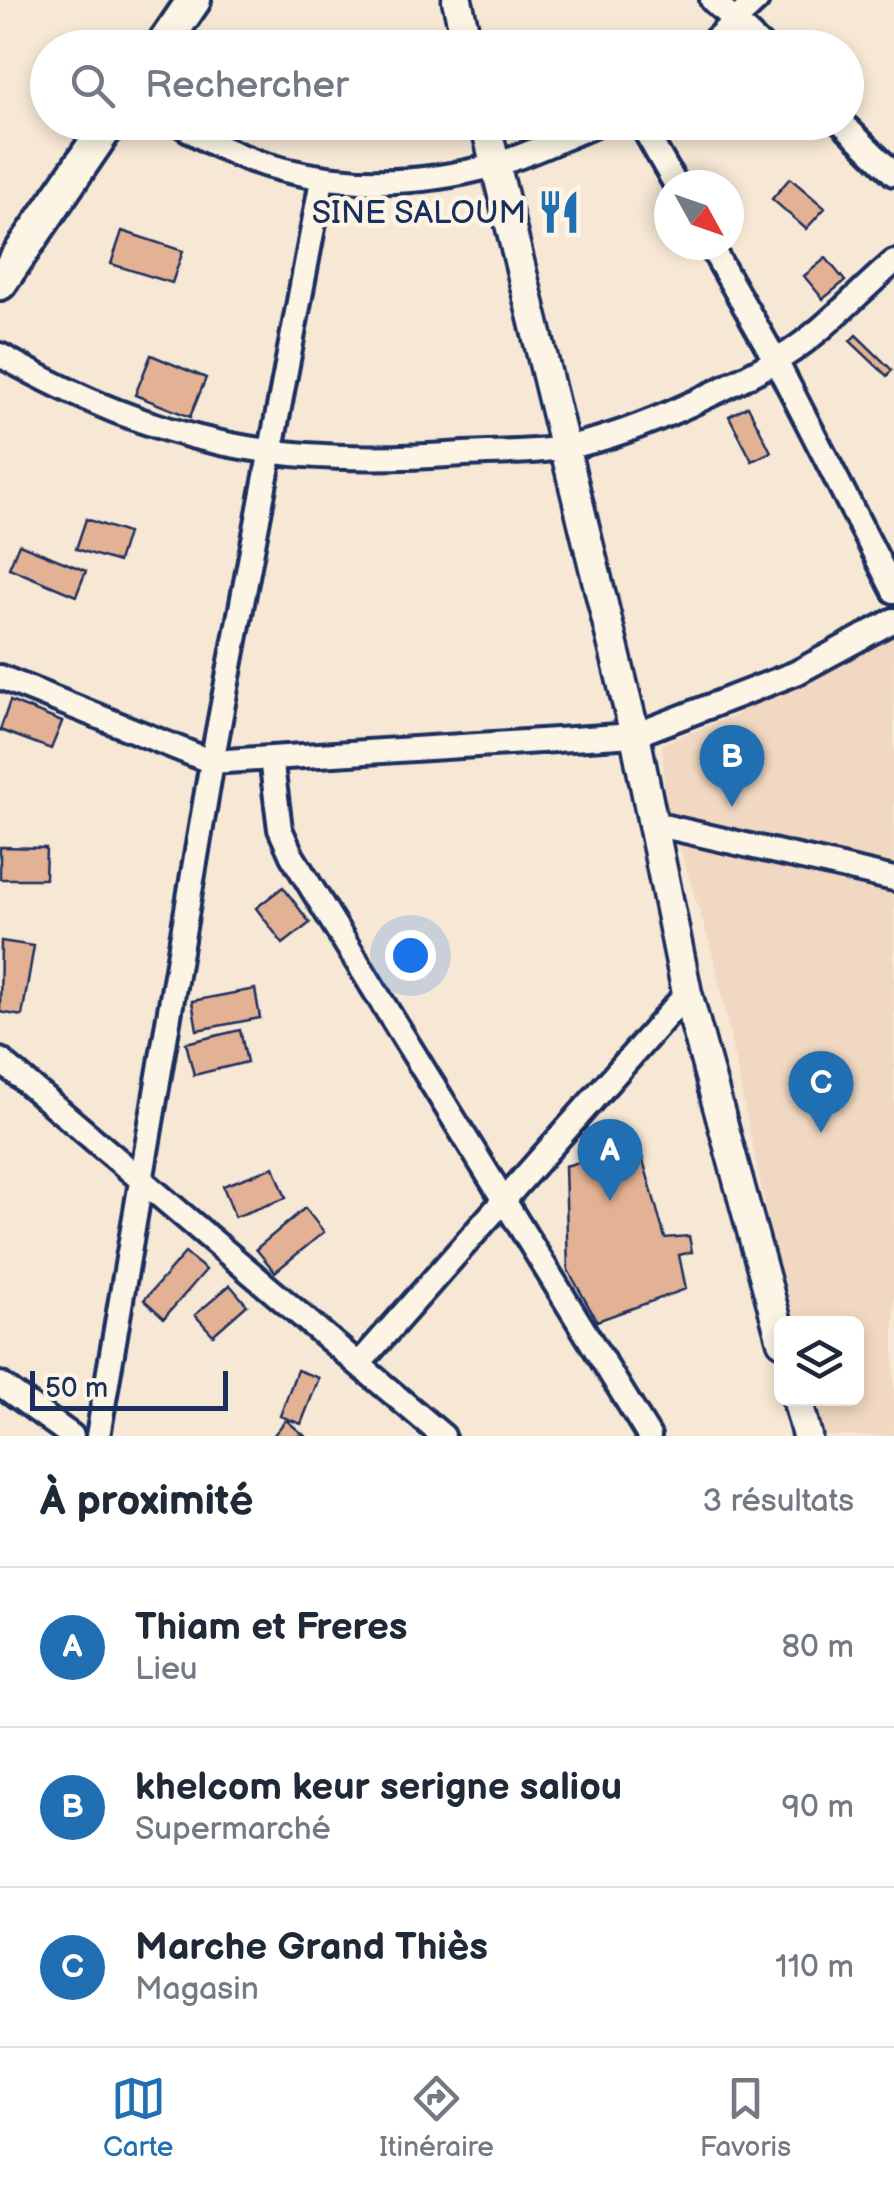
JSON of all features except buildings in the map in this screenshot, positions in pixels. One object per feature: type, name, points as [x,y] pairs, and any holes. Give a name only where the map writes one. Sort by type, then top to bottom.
[{"type":"main road","points":[[174,30],[194,0]]},
{"type":"main road","points":[[0,282],[98,140]]},
{"type":"street","points":[[457,0],[464,30]]},
{"type":"street","points":[[712,0],[744,30]]},
{"type":"street","points":[[727,30],[757,0]]},
{"type":"street","points":[[208,140],[232,154],[322,180],[435,175],[494,165],[557,140]]},
{"type":"street","points":[[489,140],[634,735],[687,993],[775,1316]]},
{"type":"street","points":[[650,140],[667,170]]},
{"type":"street","points":[[859,140],[894,174]]},
{"type":"street","points":[[98,1436],[212,762],[322,180]]},
{"type":"street","points":[[718,260],[776,362],[894,591]]},
{"type":"street","points":[[0,355],[61,389],[134,420],[270,455],[425,457],[564,448],[673,412],[776,362],[894,262]]},
{"type":"street","points":[[0,677],[212,762],[634,735],[796,672],[894,620]]},
{"type":"street","points":[[271,758],[280,829],[292,856],[649,1436]]},
{"type":"street","points":[[650,823],[894,879]]},
{"type":"street","points":[[360,1364],[687,993]]},
{"type":"street","points":[[0,1060],[443,1436]]},
{"type":"street","points":[[0,1384],[72,1436]]},
{"type":"street","points":[[799,1406],[808,1436]]},
{"type":"shaded area","points":[[894,626],[894,1436],[824,1436],[814,1406],[864,1406],[864,1316],[788,1316],[714,958],[665,801],[662,744],[735,715]]},
{"type":"place","name":"SINE SALOUM","points":[[559,212]]},
{"type":"place","name":"khelcom keur serigne saliou","points":[[732,807]]},
{"type":"place","name":"Marche Grand Thiès","points":[[821,1133]]},
{"type":"place","name":"Thiam et Freres","points":[[610,1201]]}]
